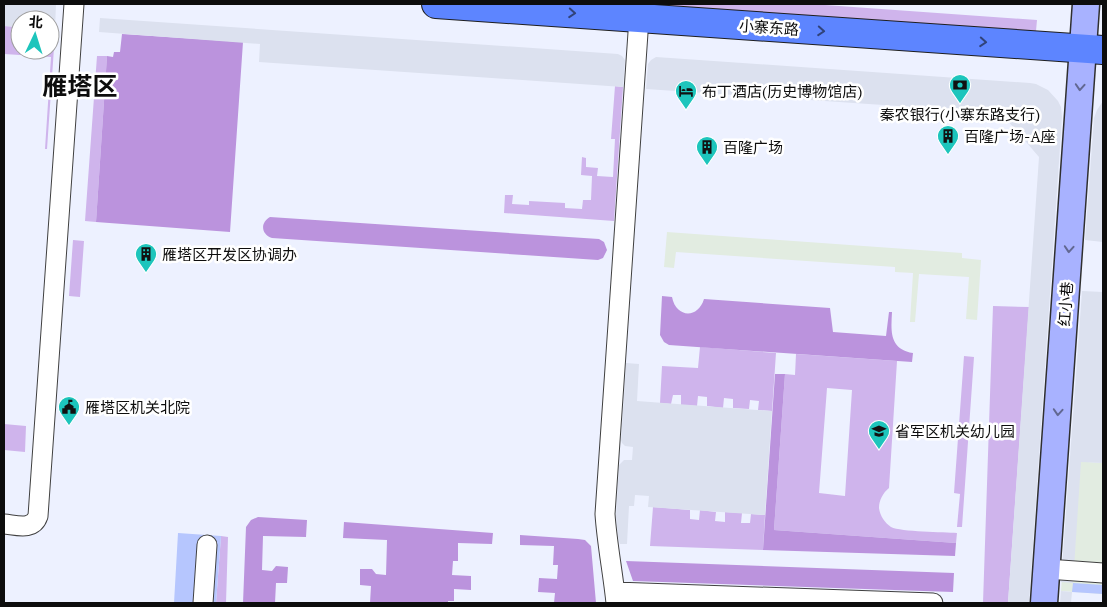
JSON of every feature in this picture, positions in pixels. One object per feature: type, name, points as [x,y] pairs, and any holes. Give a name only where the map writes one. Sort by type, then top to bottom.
[{"type":"main road","name":"小寨东路","points":[[436,4],[1093,50]]},
{"type":"street","points":[[4,524],[31,525],[36,522],[38,516],[74,4]]},
{"type":"street","name":"红小巷","points":[[1044,603],[1093,50],[1086,4]]},
{"type":"street","points":[[639,18],[604,514],[616,598],[933,603]]},
{"type":"street","points":[[203,603],[207,545]]},
{"type":"street","points":[[1047,569],[1103,573]]},
{"type":"shaded area","points":[[4,4],[56,4],[56,10],[10,10],[10,26],[4,26]]},
{"type":"shaded area","points":[[643,4],[811,4],[1037,20],[1036,31]]},
{"type":"shaded area","points":[[100,18],[618,54],[625,60],[623,87],[259,62],[260,44],[99,32]]},
{"type":"shaded area","points":[[4,26],[10,26],[10,54],[4,54]]},
{"type":"shaded area","points":[[122,34],[243,42],[230,232],[96,222],[107,56],[113,57],[114,52],[120,52]]},
{"type":"shaded area","points":[[97,56],[107,56],[96,222],[85,221]]},
{"type":"shaded area","points":[[656,57],[1030,83],[1048,90],[1058,101],[1062,117],[1029,603],[1008,603],[1039,157],[1001,113],[646,89],[648,64]]},
{"type":"shaded area","points":[[51,60],[53,60],[47,149],[45,149]]},
{"type":"shaded area","points":[[615,86],[623,87],[614,221],[504,213],[505,195],[513,195],[512,204],[529,205],[529,201],[565,203],[565,208],[582,209],[583,200],[591,200],[592,176],[581,175],[582,157],[586,158],[586,167],[598,168],[597,176],[613,177],[615,139],[611,139]]},
{"type":"shaded area","points":[[1103,101],[1103,242],[1085,240],[1094,118]]},
{"type":"shaded area","points":[[270,217],[599,239],[604,242],[607,250],[603,258],[598,260],[272,238],[266,234],[263,228],[263,225]]},
{"type":"shaded area","points":[[667,232],[962,253],[962,258],[981,260],[977,320],[966,319],[969,277],[919,274],[915,322],[910,322],[913,273],[895,272],[895,267],[676,252],[674,268],[664,267]]},
{"type":"shaded area","points":[[73,240],[84,241],[80,297],[69,296]]},
{"type":"shaded area","points":[[1082,291],[1103,292],[1103,463],[1081,462],[1073,583],[1061,582]]},
{"type":"shaded area","points":[[662,296],[672,297],[678,309],[687,313],[697,310],[704,299],[830,308],[833,332],[886,336],[889,312],[892,312],[891,326],[893,338],[899,348],[913,353],[912,362],[669,345],[664,342],[660,335]]},
{"type":"shaded area","points":[[993,306],[1029,307],[1008,603],[983,603]]},
{"type":"shaded area","points":[[700,347],[776,353],[772,411],[758,410],[759,401],[750,400],[749,409],[733,408],[733,399],[724,398],[723,408],[707,406],[707,397],[698,396],[697,406],[681,405],[681,395],[673,395],[671,404],[660,403],[662,366],[698,368]]},
{"type":"shaded area","points":[[796,354],[897,361],[889,488],[881,499],[880,514],[891,527],[896,529],[957,533],[956,543],[774,530],[785,374],[795,375]],"holes":[[[827,388],[852,390],[845,496],[819,493]]]},
{"type":"shaded area","points":[[964,356],[974,357],[962,527],[957,527],[960,494],[954,493]]},
{"type":"shaded area","points":[[626,363],[639,364],[637,401],[772,411],[765,515],[648,507],[649,496],[635,495],[634,506],[629,506],[627,544],[620,544],[616,517],[619,465],[624,460],[632,460],[633,447],[625,446],[621,440]]},
{"type":"shaded area","points":[[775,374],[785,374],[774,530],[956,543],[955,556],[763,550]]},
{"type":"shaded area","points":[[4,424],[26,426],[25,452],[4,450]]},
{"type":"shaded area","points":[[1070,461],[1103,463],[1103,594],[1061,591]]},
{"type":"shaded area","points":[[653,507],[690,510],[690,519],[699,520],[700,510],[716,512],[715,521],[725,522],[725,512],[742,513],[741,523],[750,523],[751,514],[765,515],[763,550],[650,546]]},
{"type":"shaded area","points":[[258,517],[307,520],[306,537],[263,536],[262,570],[272,571],[276,566],[288,567],[287,583],[276,583],[275,603],[243,603],[246,527],[251,520]]},
{"type":"shaded area","points":[[344,522],[493,533],[492,544],[458,543],[458,561],[453,561],[452,575],[471,576],[471,590],[454,589],[454,601],[448,601],[448,603],[370,603],[371,586],[360,585],[360,569],[372,569],[376,574],[386,575],[387,540],[343,538]]},
{"type":"shaded area","points":[[520,535],[585,540],[591,546],[596,603],[554,603],[555,593],[538,592],[539,578],[557,579],[558,565],[553,565],[554,546],[520,545]]},
{"type":"shaded area","points":[[221,536],[228,537],[226,603],[216,603]]},
{"type":"shaded area","points":[[626,561],[954,573],[953,592],[633,581]]},
{"type":"shaded area","points":[[1061,591],[1072,592],[1071,603],[1060,603]]},
{"type":"sand","points":[[178,533],[221,536],[216,603],[174,603]]},
{"type":"sand","points":[[1073,583],[1103,585],[1103,594],[1072,592]]},
{"type":"place","name":"秦农银行(小寨东路支行)","points":[[960,104]]},
{"type":"place","name":"布丁酒店(历史博物馆店)","points":[[686,110]]},
{"type":"place","name":"百隆广场-A座","points":[[948,155]]},
{"type":"place","name":"百隆广场","points":[[707,166]]},
{"type":"place","name":"雁塔区开发区协调办","points":[[146,273]]},
{"type":"place","name":"雁塔区机关北院","points":[[69,426]]},
{"type":"place","name":"省军区机关幼儿园","points":[[879,450]]},
{"type":"district","name":"雁塔区","points":[[80,85]]}]
